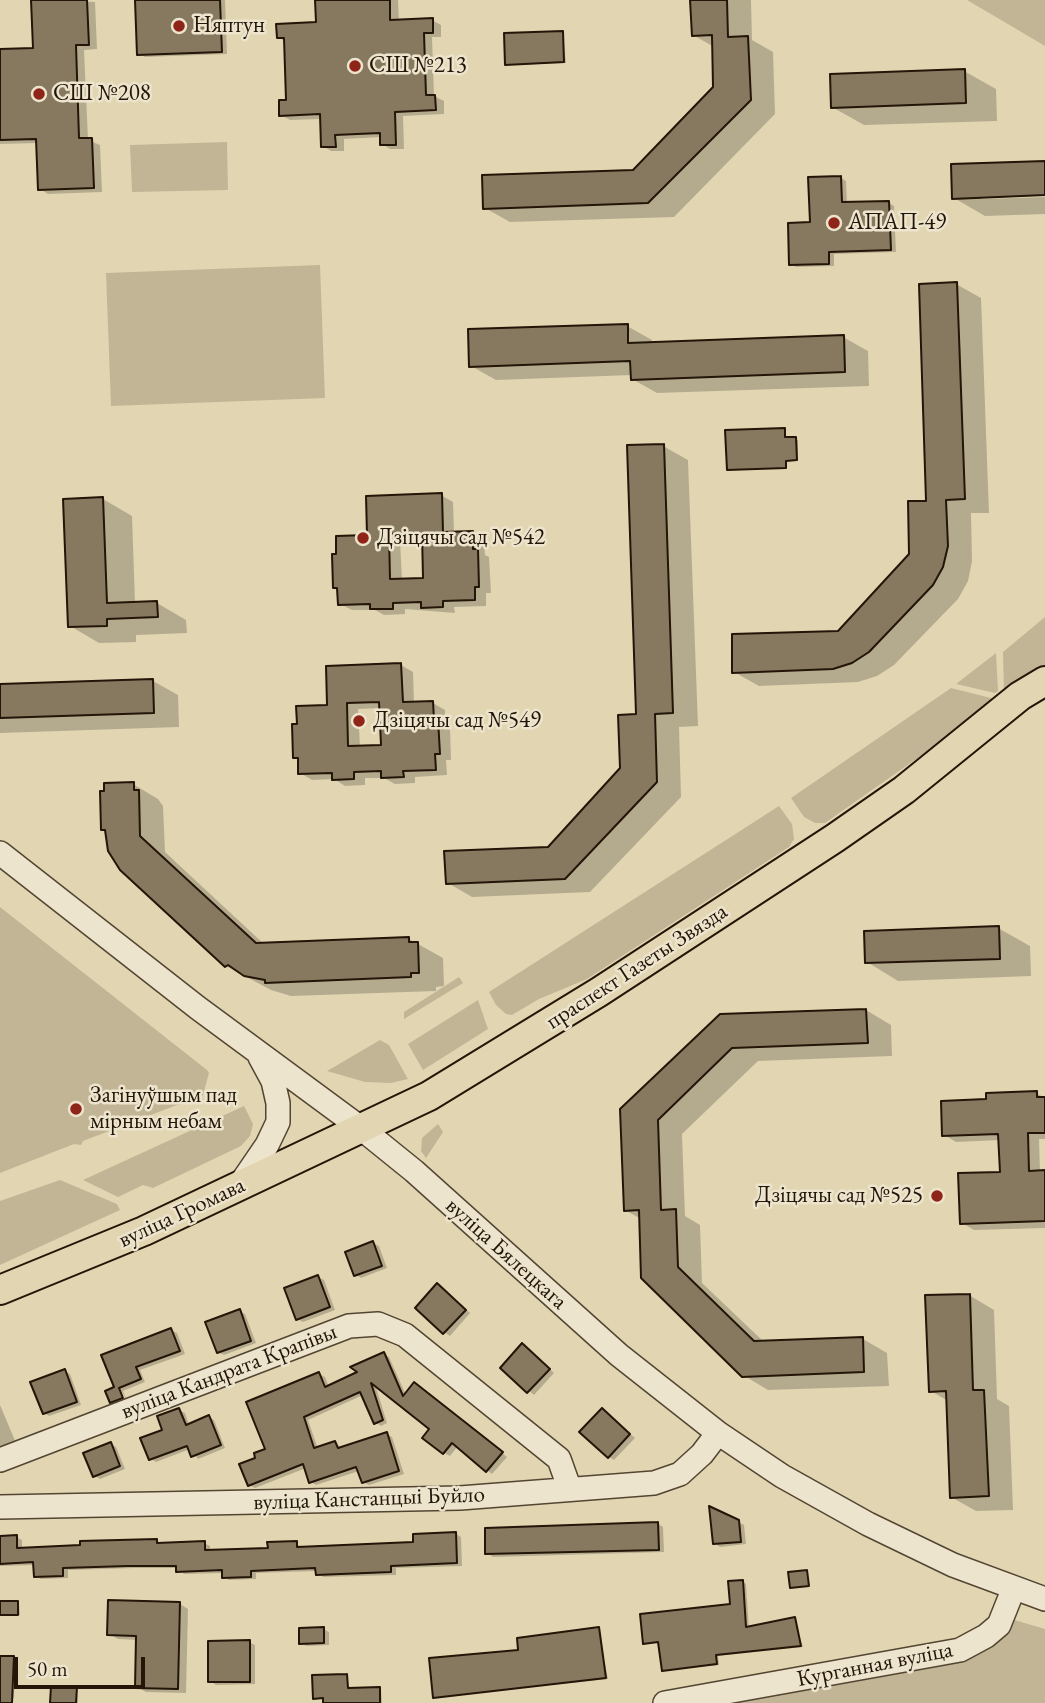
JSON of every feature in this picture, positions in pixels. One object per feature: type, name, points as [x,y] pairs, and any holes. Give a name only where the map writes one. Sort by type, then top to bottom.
[{"type":"main road","name":"праспект Газеты Звязда","points":[[904,790],[986,721],[1045,681]]},
{"type":"main road","name":"праспект Газеты Звязда","points":[[362,1129],[429,1096],[511,1048],[904,790],[987,740],[1045,693]]},
{"type":"main road","name":"вуліца Громава","points":[[0,1290],[133,1236],[362,1129]]},
{"type":"street","name":"вуліца Бялецкага","points":[[0,853],[414,1171],[619,1355],[718,1433],[782,1475],[868,1524],[1013,1590],[1045,1599]]},
{"type":"street","points":[[237,1188],[267,1145],[278,1122],[278,1103],[273,1081],[256,1052]]},
{"type":"street","name":"вуліца Кандрата Крапівы","points":[[0,1460],[349,1325],[378,1324],[405,1335],[559,1460],[569,1487]]},
{"type":"street","name":"вуліца Канстанцыі Буйло","points":[[0,1507],[326,1503],[460,1498],[569,1487],[654,1483],[680,1474],[702,1454],[718,1433]]},
{"type":"street","name":"Курганная вуліца","points":[[664,1703],[960,1650],[999,1626],[1013,1590]]},
{"type":"shaded area","points":[[967,0],[1045,0],[1045,46],[1018,30]]},
{"type":"shaded area","points":[[227,142],[228,190],[132,192],[130,145]]},
{"type":"shaded area","points":[[320,265],[325,398],[111,406],[106,273]]},
{"type":"shaded area","points":[[1045,617],[1045,665],[1004,695],[1003,652]]},
{"type":"shaded area","points":[[996,653],[998,691],[995,693],[956,684]]},
{"type":"shaded area","points":[[951,688],[995,699],[949,736],[825,823],[815,823],[804,817],[791,798]]},
{"type":"shaded area","points":[[779,806],[792,824],[794,839],[789,847],[587,979],[539,999],[512,1015],[506,1014],[496,1005],[489,992]]},
{"type":"shaded area","points":[[0,907],[207,1070],[209,1073],[203,1095],[83,1141],[81,1145],[74,1144],[0,1173]]},
{"type":"shaded area","points":[[459,977],[463,983],[404,1019],[404,1012]]},
{"type":"shaded area","points":[[478,1000],[488,1029],[423,1070],[408,1044]]},
{"type":"shaded area","points":[[380,1040],[389,1045],[408,1079],[391,1083],[365,1082],[327,1071]]},
{"type":"shaded area","points":[[244,1106],[253,1124],[250,1136],[241,1146],[153,1188],[143,1185],[118,1197],[83,1180]]},
{"type":"shaded area","points":[[438,1124],[443,1132],[426,1158],[421,1151],[422,1138]]},
{"type":"shaded area","points":[[60,1180],[117,1204],[120,1210],[0,1265],[0,1201]]},
{"type":"shaded area","points":[[1011,1619],[1045,1629],[1045,1703],[732,1703],[913,1668]]},
{"type":"building","name":"СШ №208","points":[[31,0],[87,0],[89,45],[76,45],[79,138],[92,138],[94,188],[38,190],[36,139],[0,140],[0,49],[33,48]]},
{"type":"building","name":"Няптун","points":[[135,0],[220,0],[222,52],[137,55]]},
{"type":"building","name":"СШ №213","points":[[315,0],[390,0],[390,20],[433,18],[433,33],[424,33],[426,95],[435,95],[436,110],[395,112],[396,145],[380,145],[380,133],[335,135],[336,147],[321,147],[320,114],[279,116],[279,100],[286,100],[284,38],[277,38],[276,24],[316,22]]},
{"type":"building","points":[[690,0],[727,0],[728,37],[748,36],[751,100],[648,203],[483,209],[482,175],[633,170],[713,87],[712,35],[692,36]]},
{"type":"building","points":[[563,31],[564,62],[505,65],[504,33]]},
{"type":"building","points":[[965,69],[966,103],[831,108],[830,74]]},
{"type":"building","points":[[1045,161],[1045,195],[952,199],[951,164]]},
{"type":"building","points":[[841,176],[842,202],[889,201],[891,250],[829,252],[829,264],[789,265],[788,223],[810,222],[808,177]]},
{"type":"building","points":[[957,282],[965,499],[946,500],[948,546],[943,567],[933,585],[869,652],[852,663],[833,669],[732,673],[732,634],[838,631],[909,554],[908,501],[926,501],[919,284]]},
{"type":"building","points":[[628,324],[628,343],[844,335],[845,372],[631,380],[630,361],[469,367],[468,329]]},
{"type":"building","points":[[785,428],[785,437],[796,437],[797,460],[786,461],[786,468],[727,470],[725,430]]},
{"type":"building","points":[[664,444],[673,713],[655,714],[657,782],[565,879],[446,884],[444,851],[548,847],[620,768],[618,715],[636,714],[627,445]]},
{"type":"building","points":[[442,493],[443,532],[473,531],[473,549],[478,549],[479,587],[475,587],[475,600],[443,601],[443,607],[421,608],[421,602],[393,603],[393,609],[370,609],[370,604],[338,605],[337,588],[333,588],[332,554],[336,554],[336,536],[367,535],[366,496]],"holes":[[[422,533],[423,578],[390,579],[389,534]]]},
{"type":"building","points":[[103,497],[107,603],[157,601],[158,617],[107,619],[107,626],[68,627],[63,499]]},
{"type":"building","points":[[401,663],[403,702],[433,701],[434,720],[438,719],[440,754],[435,754],[436,770],[403,771],[404,777],[381,778],[381,771],[354,772],[354,779],[332,780],[332,773],[298,774],[298,758],[293,758],[292,724],[297,724],[296,706],[327,705],[326,666]],"holes":[[[379,702],[381,745],[348,746],[347,703]]]},
{"type":"building","points":[[153,679],[154,713],[0,718],[0,684]]},
{"type":"building","points":[[134,782],[134,790],[139,790],[140,836],[256,943],[409,937],[409,942],[418,942],[419,973],[411,973],[411,977],[265,983],[265,980],[244,976],[228,965],[225,967],[120,870],[108,851],[105,830],[101,830],[100,791],[104,791],[104,783]]},
{"type":"building","points":[[999,926],[1000,959],[865,963],[864,931]]},
{"type":"building","points":[[866,1009],[868,1043],[732,1048],[658,1120],[661,1210],[676,1209],[678,1267],[754,1341],[863,1337],[864,1372],[742,1377],[641,1278],[639,1210],[624,1211],[620,1109],[720,1014]]},
{"type":"building","points":[[1037,1091],[1037,1097],[1045,1097],[1045,1133],[1028,1133],[1029,1171],[1045,1170],[1045,1221],[960,1224],[958,1173],[1000,1172],[998,1134],[942,1136],[941,1101],[986,1099],[986,1093]]},
{"type":"building","points":[[373,1241],[382,1266],[354,1276],[345,1252]]},
{"type":"building","points":[[318,1275],[330,1307],[296,1320],[284,1288]]},
{"type":"building","points":[[437,1283],[466,1310],[443,1334],[415,1308]]},
{"type":"building","points":[[970,1294],[973,1390],[984,1390],[989,1496],[950,1498],[946,1391],[929,1392],[925,1295]]},
{"type":"building","points":[[240,1309],[251,1341],[217,1353],[205,1322]]},
{"type":"building","points":[[171,1328],[180,1351],[136,1367],[141,1379],[119,1388],[123,1398],[110,1403],[105,1391],[114,1387],[101,1355]]},
{"type":"building","points":[[522,1343],[550,1369],[527,1393],[500,1368]]},
{"type":"building","points":[[384,1352],[403,1396],[414,1382],[503,1452],[486,1472],[452,1443],[443,1454],[422,1438],[429,1429],[371,1383],[383,1420],[374,1424],[360,1392],[304,1417],[314,1448],[335,1441],[338,1448],[387,1432],[399,1471],[362,1483],[356,1467],[309,1483],[303,1464],[248,1486],[239,1464],[255,1458],[254,1453],[265,1449],[246,1402],[319,1372],[325,1387],[357,1372],[350,1367]]},
{"type":"building","points":[[65,1369],[77,1402],[43,1414],[30,1382]]},
{"type":"building","points":[[179,1408],[186,1425],[209,1415],[221,1445],[191,1457],[187,1446],[149,1460],[140,1438],[162,1430],[157,1416]]},
{"type":"building","points":[[602,1408],[630,1434],[608,1458],[579,1432]]},
{"type":"building","points":[[111,1442],[120,1466],[93,1477],[83,1453]]},
{"type":"building","points":[[709,1506],[739,1520],[741,1542],[713,1544]]},
{"type":"building","points":[[658,1522],[659,1550],[485,1554],[485,1528]]},
{"type":"building","points":[[456,1532],[457,1563],[391,1566],[391,1572],[316,1575],[315,1568],[251,1571],[251,1577],[222,1578],[222,1570],[176,1572],[176,1566],[128,1566],[63,1568],[63,1576],[34,1577],[33,1562],[0,1564],[0,1536],[17,1535],[17,1548],[80,1545],[80,1541],[157,1539],[157,1543],[205,1541],[205,1550],[268,1548],[267,1542],[297,1541],[297,1547],[413,1542],[413,1534]]},
{"type":"building","points":[[807,1570],[809,1586],[790,1588],[788,1572]]},
{"type":"building","points":[[743,1580],[746,1627],[795,1617],[801,1646],[716,1655],[717,1664],[662,1671],[658,1642],[643,1644],[640,1614],[730,1604],[728,1581]]},
{"type":"building","points":[[108,1600],[180,1602],[178,1689],[135,1688],[136,1636],[107,1635]]},
{"type":"building","points":[[0,1601],[18,1601],[18,1615],[0,1615]]},
{"type":"building","points":[[324,1627],[324,1643],[299,1644],[299,1628]]},
{"type":"building","points":[[599,1627],[606,1678],[433,1698],[429,1658],[518,1650],[517,1638]]},
{"type":"building","points":[[250,1640],[250,1682],[208,1682],[208,1641]]},
{"type":"building","points":[[0,1656],[14,1656],[12,1703],[0,1703]]},
{"type":"building","points":[[347,1674],[348,1688],[380,1687],[380,1703],[323,1703],[323,1698],[313,1699],[312,1675]]},
{"type":"building","points":[[51,1686],[77,1687],[76,1703],[50,1703]]},
{"type":"place","name":"Няптун","points":[[179,26]]},
{"type":"place","name":"СШ №213","points":[[355,66]]},
{"type":"place","name":"СШ №208","points":[[39,94]]},
{"type":"place","name":"АПАП-49","points":[[834,223]]},
{"type":"place","name":"Дзіцячы сад №542","points":[[363,538]]},
{"type":"place","name":"Дзіцячы сад №549","points":[[359,721]]},
{"type":"place","name":"Загінуўшым пад мірным небам","points":[[76,1109]]},
{"type":"place","name":"Дзіцячы сад №525","points":[[937,1196]]}]
